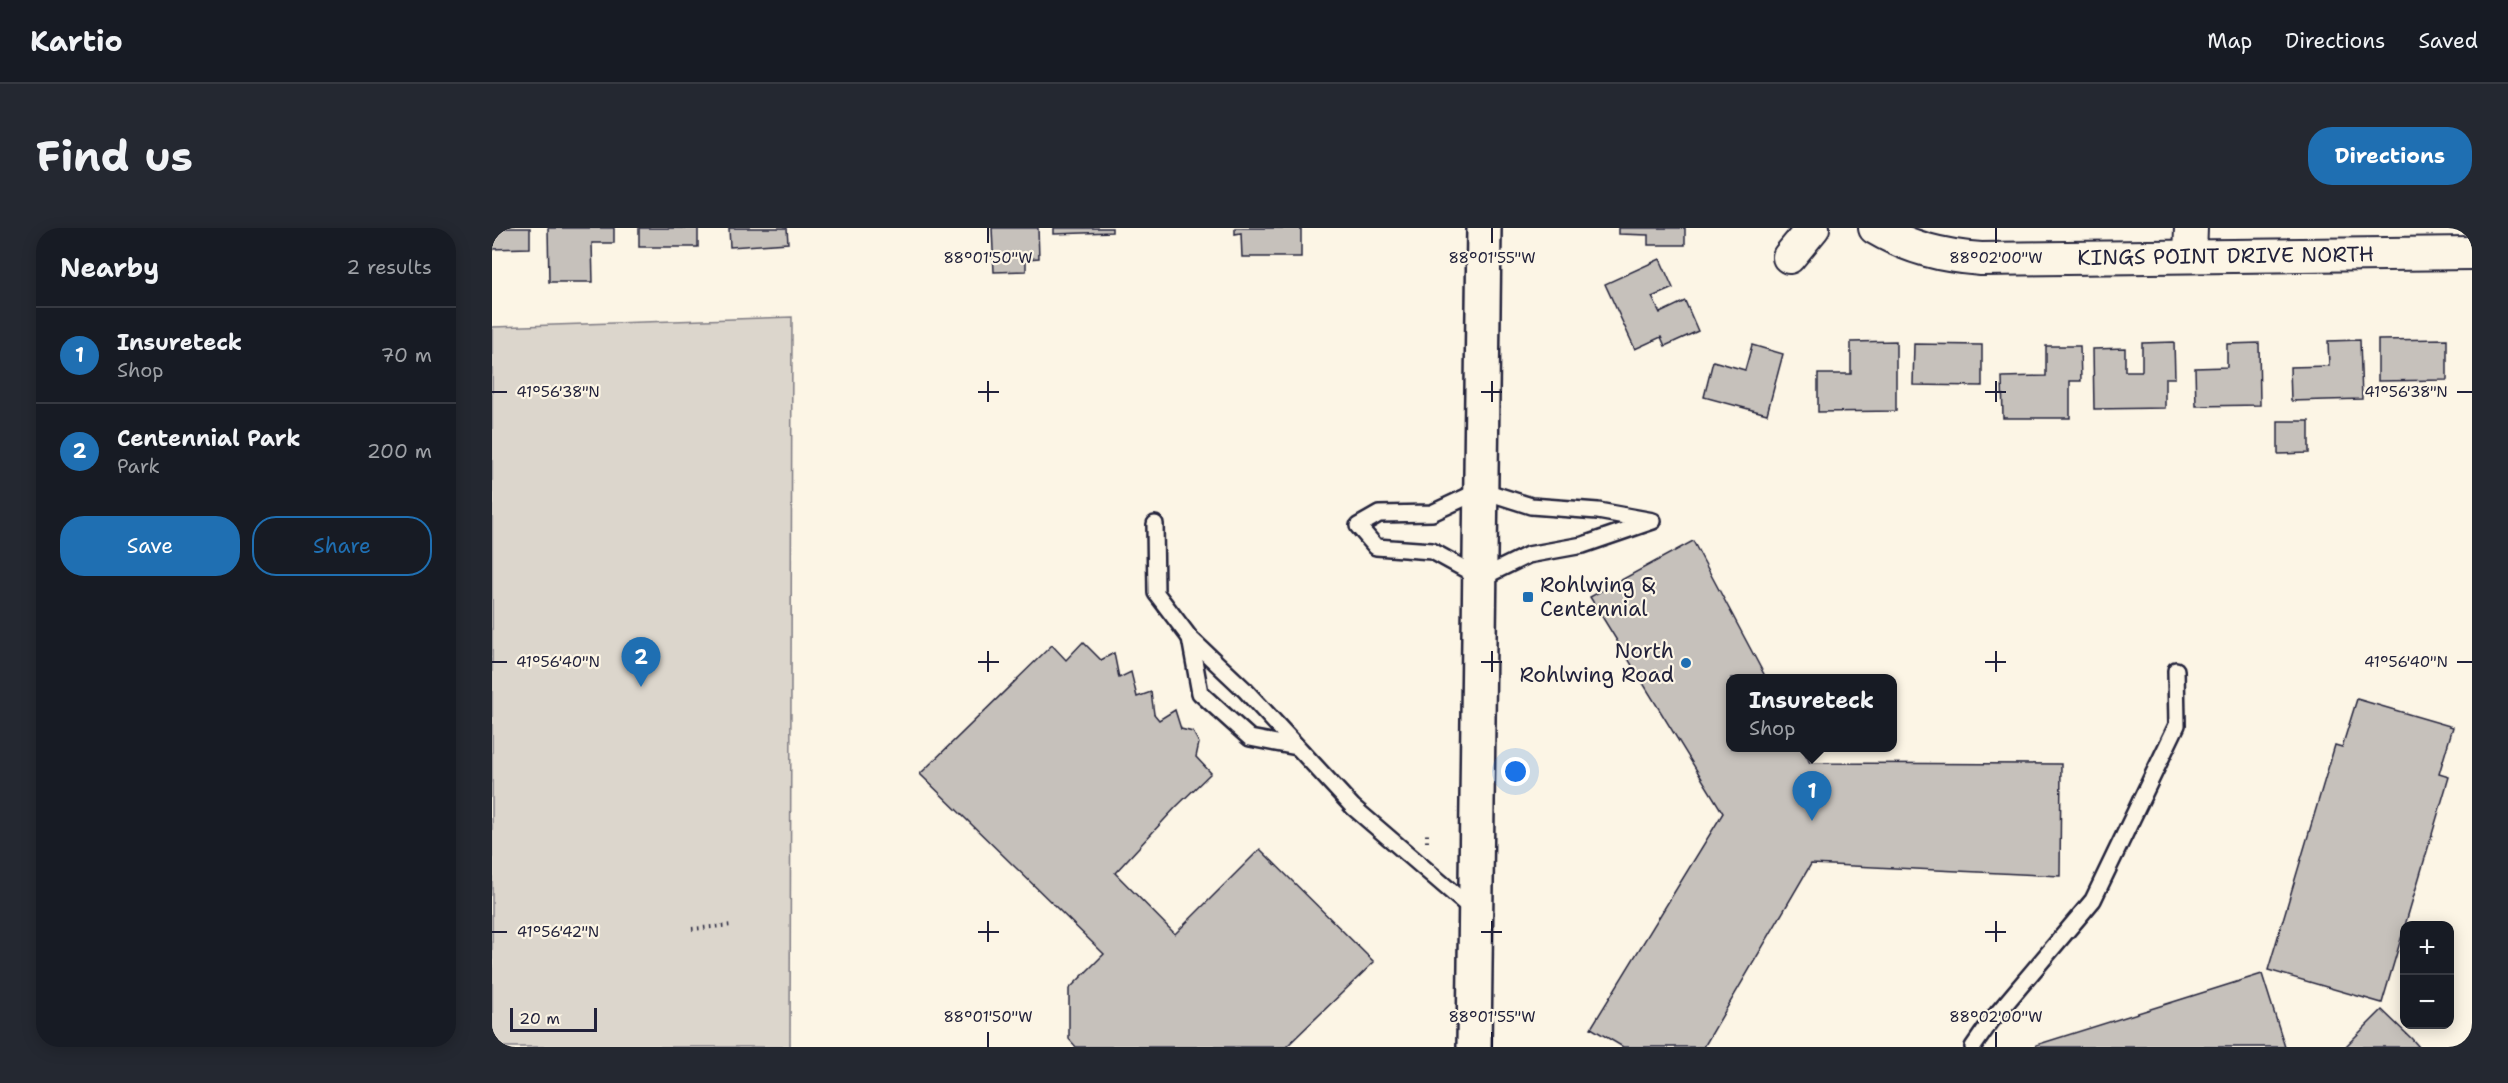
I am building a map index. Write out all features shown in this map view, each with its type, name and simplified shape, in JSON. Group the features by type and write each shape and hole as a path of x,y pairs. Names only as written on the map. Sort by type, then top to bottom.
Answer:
{"main road":[{"path":"1474,1047 1484,228"}],"street":[{"path":"1789,257 1813,228"},
{"name":"KINGS POINT DRIVE NORTH","path":"1875,228 1922,251 1951,257 1981,259 2190,242 2472,253"}],"lane":[{"path":"1481,490 1531,506 1598,511 1653,521 1583,545 1528,555 1481,578 1432,551 1376,547 1358,526 1379,514 1432,513 1481,490"},
{"path":"1155,524 1156,592 1190,638 1245,690 1353,807 1475,912"},
{"path":"1190,638 1200,693 1250,738 1297,747"},
{"path":"1973,1047 1991,1022 2093,900 2177,725 2176,670"}],"path":[{"path":"692,929 732,925"}],"shaded area":[{"path":"792,317 790,1047 492,1047 492,327"}],"building":[{"path":"492,228 530,228 530,248 492,249"},
{"path":"548,228 614,228 614,243 592,243 593,282 549,282"},
{"path":"639,228 698,228 698,247 639,247"},
{"path":"729,228 787,228 788,243 730,247"},
{"path":"992,228 1038,228 1039,258 1026,259 1026,271 994,272"},
{"path":"1054,228 1112,228 1112,232 1054,234"},
{"path":"1235,228 1301,228 1301,257 1242,257 1241,233 1235,234"},
{"path":"1619,228 1685,228 1685,245 1648,245 1648,235 1619,234"},
{"path":"1660,259 1673,288 1652,297 1660,313 1685,301 1698,331 1665,346 1661,337 1635,349 1605,284"},
{"path":"2447,339 2447,380 2378,381 2378,340"},
{"path":"2360,340 2362,399 2291,401 2290,367 2329,366 2328,341"},
{"path":"1896,341 1896,411 1818,412 1818,374 1851,374 1851,342"},
{"path":"2174,342 2175,378 2165,378 2165,408 2094,409 2093,349 2125,348 2125,371 2142,371 2142,343"},
{"path":"2259,343 2260,405 2196,406 2195,368 2227,367 2227,344"},
{"path":"1914,344 1982,345 1982,386 1913,385"},
{"path":"1752,345 1783,354 1767,414 1704,397 1713,361 1745,370"},
{"path":"2046,346 2080,346 2081,381 2070,381 2070,418 2003,418 2002,377 2046,376"},
{"path":"2278,421 2309,421 2309,453 2278,454"},
{"path":"1693,541 1764,674 1726,674 1726,752 1804,752 1810,763 2061,764 2060,876 1811,864 1704,1047 1623,1047 1591,1028 1723,813 1590,597"},
{"path":"1083,642 1101,660 1114,653 1119,678 1131,672 1137,697 1151,692 1154,714 1159,720 1175,710 1181,729 1193,732 1199,743 1196,757 1211,773 1115,873 1175,934 1260,849 1374,962 1286,1047 1076,1047 1069,1039 1069,989 1104,954 920,774 1052,645 1066,660"},
{"path":"2357,699 2453,727 2439,774 2449,777 2406,921 2400,921 2400,942 2382,1003 2268,970 2335,745 2342,747"},
{"path":"2262,974 2285,1047 2036,1047 2036,1045"},
{"path":"2382,1010 2419,1047 2345,1047"}],"place":[{"name":"Rohlwing & Centennial","path":"1528,597"},
{"name":"North Rohlwing Road","path":"1686,663"},
{"name":"Centennial Park","path":"641,687"},
{"name":"Insureteck","path":"1812,821"}]}
